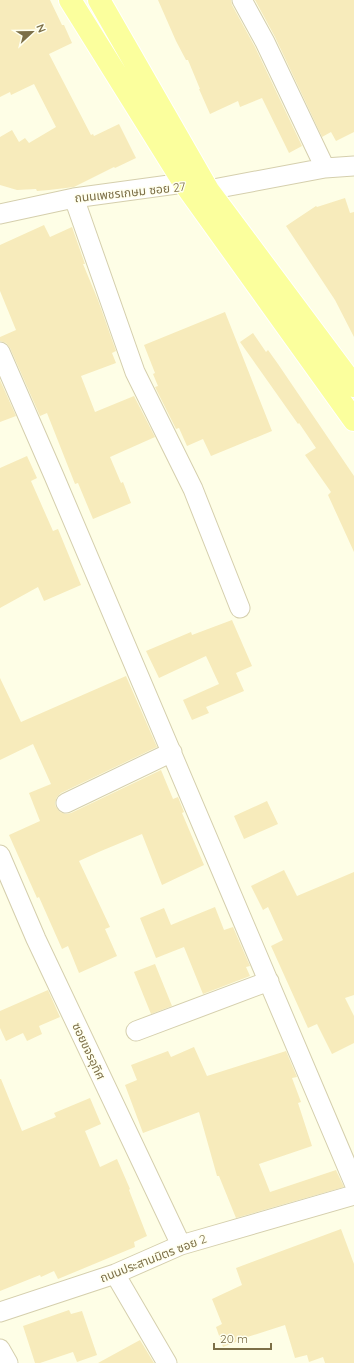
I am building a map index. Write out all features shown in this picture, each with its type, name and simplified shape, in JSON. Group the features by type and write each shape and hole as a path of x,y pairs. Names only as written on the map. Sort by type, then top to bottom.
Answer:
{"main road":[{"path":"70,0 184,183 354,420"},
{"path":"99,0 208,190 354,386"}],"street":[{"path":"242,0 265,42 325,168"},
{"name":"ถนนเพชรเกษม ซอย 27","path":"1,211 74,198 184,183 208,190 325,168 354,166"},
{"path":"74,198 135,372 193,489 240,608"},
{"path":"1,356 172,752 354,1183"},
{"path":"66,802 172,752"},
{"name":"ซอยขจรอุทิศ","path":"0,855 36,939 181,1245"},
{"path":"136,1031 269,981"},
{"name":"ถนนประสานมิตร ซอย 2","path":"0,1312 115,1274 181,1245 354,1195"},
{"path":"115,1274 168,1363"},
{"path":"0,1349 8,1363"}],"building":[{"path":"0,0 50,0 72,43 49,54 91,135 93,134 94,136 119,124 136,158 74,187 37,191 36,189 17,190 0,185 0,137 12,130 19,142 25,138 29,143 56,127 34,84 11,95 10,92 0,97"},
{"path":"158,0 231,0 232,5 255,47 302,146 289,153 262,98 240,107 238,101 210,114 188,60 186,60 176,41"},
{"path":"255,0 354,0 354,132 336,141 331,132 322,137 275,37"},
{"path":"345,198 350,213 354,212 354,337 335,300 286,226 316,206 317,207"},
{"path":"44,225 50,237 72,227 85,264 83,264 98,300 116,351 112,353 116,363 81,376 95,412 134,396 155,437 110,457 121,483 123,482 131,503 93,519 78,483 75,484 47,413 40,416 10,348 6,343 0,341 0,337 16,330 0,291 0,245"},
{"path":"225,312 272,431 211,456 203,439 187,446 179,428 176,429 155,387 158,386 153,374 155,373 144,345"},
{"path":"253,333 266,352 268,350 278,364 354,476 354,552 328,495 331,492 305,455 316,448 240,342"},
{"path":"0,380 16,416 0,422"},
{"path":"27,456 37,478 31,481 53,531 58,529 81,585 44,601 38,587 0,608 0,468"},
{"path":"232,620 252,666 236,673 244,691 206,707 209,713 192,720 183,700 219,684 206,656 159,678 146,651 191,632 192,635"},
{"path":"126,676 157,747 61,793 57,797 55,803 56,807 60,812 66,814 71,813 161,770 173,799 178,797 184,812 182,813 204,865 162,885 142,834 79,861 110,927 105,929 117,956 79,973 68,946 62,949 9,835 40,821 29,793 51,784 33,744 0,760 0,678 21,722"},
{"path":"267,801 278,824 244,839 234,816"},
{"path":"284,870 297,896 354,872 354,995 345,998 354,1016 354,1043 332,1054 317,1024 308,1028 271,946 283,940 268,907 263,910 251,886"},
{"path":"215,907 224,930 233,927 250,966 246,967 250,976 203,994 184,947 156,958 140,918 164,908 171,925"},
{"path":"155,964 172,1006 151,1014 134,972"},
{"path":"48,990 60,1017 39,1026 42,1034 27,1041 23,1033 6,1041 0,1028 0,1011"},
{"path":"194,1047 207,1076 286,1051 297,1077 292,1078 301,1102 298,1103 312,1146 259,1164 270,1192 336,1170 344,1187 236,1218 219,1176 217,1176 199,1112 143,1133 125,1085 137,1080 131,1065 168,1051 171,1057"},
{"path":"0,1079 22,1131 56,1117 54,1113 90,1098 101,1124 85,1131 100,1167 117,1159 130,1189 129,1190 147,1236 134,1242 135,1247 58,1279 54,1271 0,1291"},
{"path":"341,1229 354,1264 354,1363 325,1363 323,1357 309,1362 307,1355 295,1358 285,1325 238,1340 223,1347 216,1327 222,1324 212,1299 242,1285 236,1268"},
{"path":"69,1310 71,1314 82,1311 97,1355 77,1362 73,1352 40,1363 35,1363 23,1326"},
{"path":"140,1340 154,1363 98,1363"}]}
